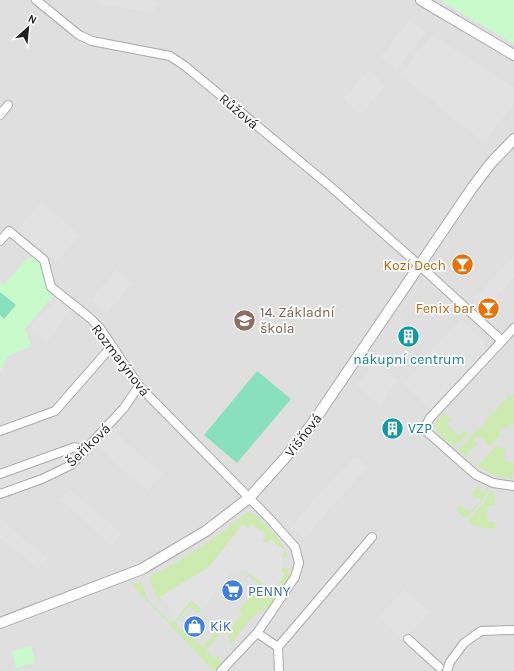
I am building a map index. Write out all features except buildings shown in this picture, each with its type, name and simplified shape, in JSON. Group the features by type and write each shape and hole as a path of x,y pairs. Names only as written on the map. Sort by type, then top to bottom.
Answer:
{"street":[{"name":"Růžová","path":"36,0 79,35 92,41 170,56 186,66 331,187 502,341"},
{"path":"422,0 514,55"},
{"path":"0,115 8,105"},
{"name":"Višňová","path":"0,623 142,569 206,531 249,498 285,458 312,424 472,188 491,163 514,139"},
{"name":"Rozmarýnová","path":"0,241 9,231 44,260 51,287 90,318 100,328 111,347 139,386 295,547 298,562 295,577 257,633 221,671"},
{"path":"514,328 430,418 425,427 426,431 476,475 493,483 514,486"},
{"path":"0,431 55,411 111,347"},
{"name":"Šeříková","path":"0,494 42,479 71,465 124,408 139,386"},
{"path":"0,474 75,447 84,452"},
{"path":"278,671 278,647 372,537"},
{"path":"447,671 450,662 464,643 481,631 514,630"},
{"path":"257,633 278,647"},
{"path":"408,639 438,669 450,662"}],"shaded area":[{"path":"0,0 440,0 514,44 514,671 0,671"},
{"path":"95,0 153,0 158,4 152,12 100,5"},
{"path":"410,19 426,32 397,70 380,57"},
{"path":"432,35 514,87 514,103 484,143 400,75"},
{"path":"368,70 386,85 361,114 343,99"},
{"path":"41,202 80,235 58,262 18,230"},
{"path":"514,255 514,278 485,308 474,298"},
{"path":"116,269 132,283 107,313 91,300"},
{"path":"58,296 73,308 46,342 30,328"},
{"path":"461,319 485,341 483,343 488,348 431,410 402,384"},
{"path":"376,362 398,381 386,391 389,395 380,406 356,384"},
{"path":"113,430 163,474 148,491 97,447"},
{"path":"64,448 70,463 0,490 0,471"},
{"path":"355,456 368,468 303,539 290,527"},
{"path":"69,489 122,534 112,545 60,500"},
{"path":"0,519 48,558 38,569 0,538"},
{"path":"243,524 248,528 252,524 266,535 262,541 267,544 271,539 285,551 281,556 284,564 280,570 285,573 274,592 245,570 244,571 241,569 238,573 234,570 202,609 191,600 174,622 169,616 174,611 159,597 209,567"},
{"path":"404,589 430,612 402,640 378,617"}],"green space":[{"path":"440,0 514,0 514,44"},
{"path":"35,256 43,267 53,296 25,329 32,346 8,356 0,371 0,282 4,285 25,260"},
{"path":"0,292 16,305 4,319 0,315"},
{"path":"257,371 291,399 237,463 204,435"},
{"path":"514,394 514,424 506,429 503,427 499,432 501,435 490,447 484,439 476,437 474,441 477,444 466,456 459,451 479,427 482,429 486,424 484,422 494,411 495,412 498,409 497,408 508,396 510,398"},
{"path":"444,413 452,419 447,424 459,436 464,430 468,433 455,446 444,439 435,427 437,421"},
{"path":"497,445 502,449 502,447 506,448 504,460 514,463 513,479 495,476 478,467 478,465"},
{"path":"480,485 479,490 484,493 486,488 488,490 480,504 465,519 456,510 461,505 470,512 481,500 471,494"},
{"path":"491,490 494,492 495,505 487,506 488,522 495,522 495,530 476,526 469,522"},
{"path":"246,513 252,513 257,516 271,530 284,547 288,558 281,556 285,551 262,540 253,524 248,529 243,524 209,567 160,597 164,601 162,602 156,597 149,577 199,548"},
{"path":"282,568 289,568 288,574 291,573 286,584 268,608 262,610 252,618 230,645 230,632 234,624 243,613 239,610 260,585 244,571 245,570 264,585"},
{"path":"141,582 149,601 172,624 191,600 202,609 198,613 189,606 175,624 203,647 217,630 221,632 206,651 215,659 219,654 221,664 214,671 132,585"},
{"path":"31,646 35,663 16,668 12,651"}],"place":[{"name":"Kozí Dech","path":"462,265"},
{"name":"Fenix bar","path":"489,308"},
{"name":"14. Základní škola","path":"245,320"},
{"name":"nákupní centrum","path":"409,337"},
{"name":"VZP","path":"392,428"},
{"name":"PENNY","path":"233,591"},
{"name":"KiK","path":"195,626"}]}
